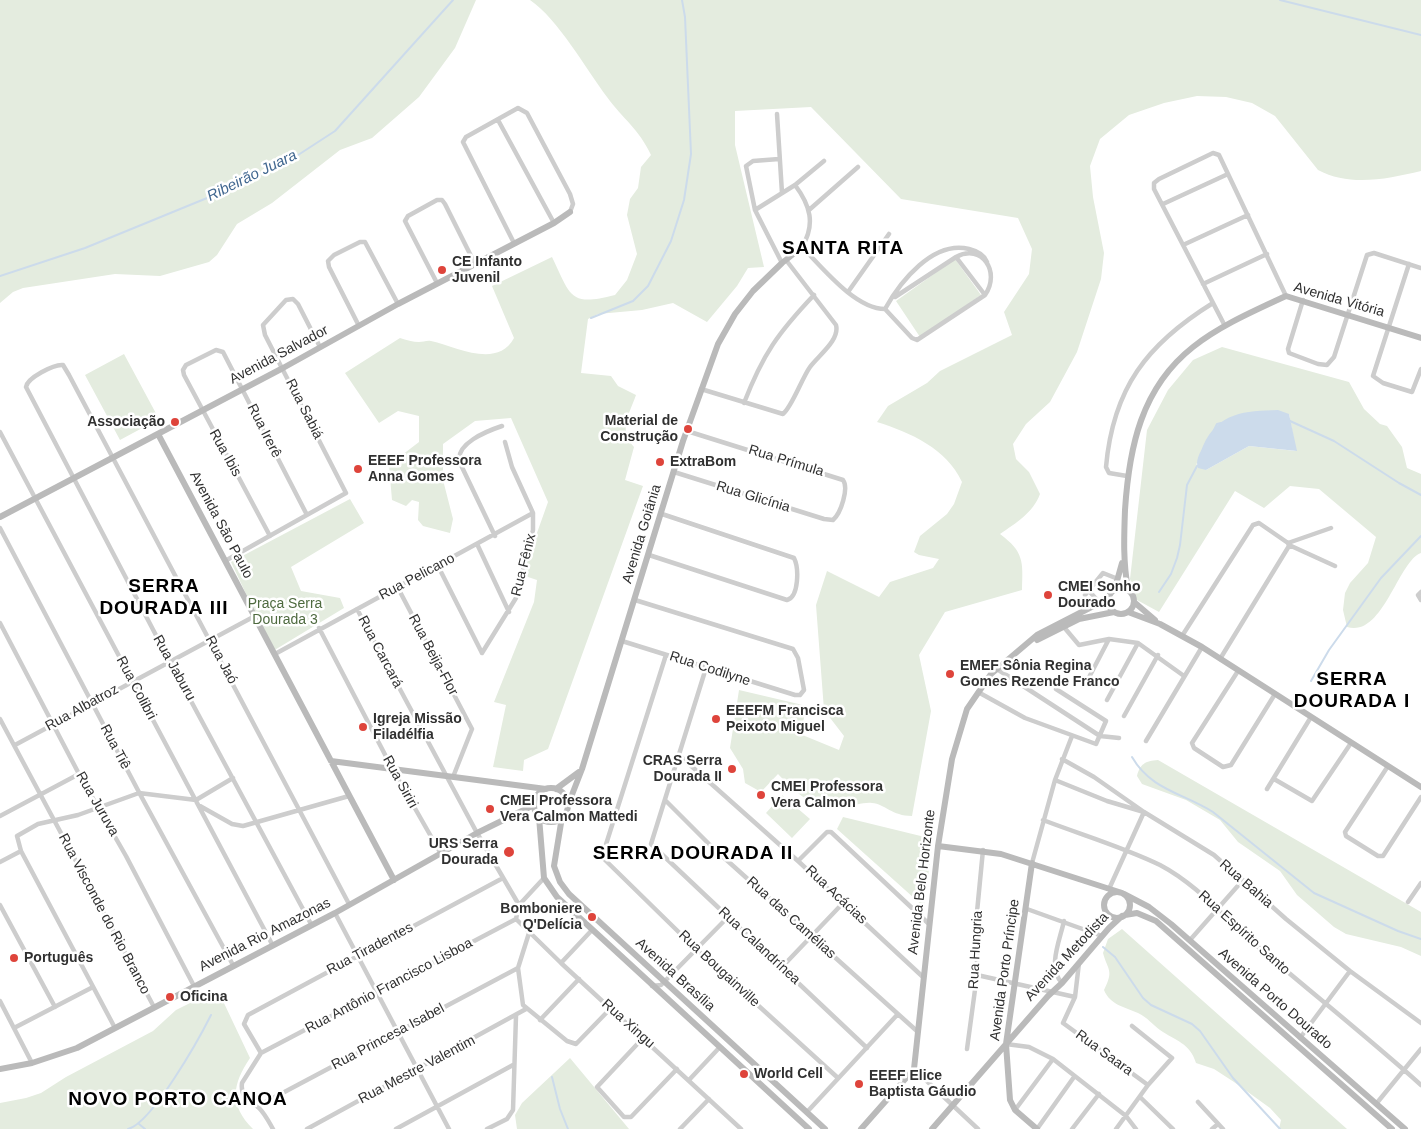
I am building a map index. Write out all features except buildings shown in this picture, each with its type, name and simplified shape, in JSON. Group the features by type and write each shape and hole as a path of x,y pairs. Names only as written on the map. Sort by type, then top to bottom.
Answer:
{"street":[{"path":"514,243 464,145 464,140 518,108 528,112 570,194 573,204 570,212"},
{"path":"777,114 782,193"},
{"path":"498,120 554,223"},
{"path":"1225,326 1153,185 1160,179 1214,154 1219,155 1286,296"},
{"path":"701,389 783,414 807,371 832,341 838,330 814,295 784,261 755,210 746,166 753,161 779,159"},
{"path":"755,210 795,185 824,161"},
{"path":"810,210 858,167"},
{"path":"1163,204 1228,174"},
{"path":"795,185 810,210 810,229 802,247 848,292 872,308 885,309 909,336 917,340 985,295 992,284 992,275 988,263 983,254 972,249 962,247 945,249 926,261 914,272 890,300 885,309"},
{"path":"437,284 405,222 406,218 436,200 442,200 445,204 475,264"},
{"name":"Avenida Salvador","path":"0,517 242,390 398,304 554,223 570,212"},
{"path":"1182,245 1248,215"},
{"path":"848,292 889,234"},
{"path":"360,326 329,267 328,261 334,255 360,242 366,243 398,304"},
{"name":"Avenida Goiânia","path":"568,805 582,770 687,431 718,344 735,314 753,291 784,261 802,247"},
{"path":"890,300 962,253 974,254 988,263"},
{"path":"1303,300 1288,349 1290,355 1327,365 1332,361 1367,255 1374,253 1421,268"},
{"path":"1204,284 1267,254"},
{"path":"956,257 985,295"},
{"path":"1409,264 1373,376 1376,380 1409,391 1415,389 1421,370"},
{"path":"744,403 759,364 772,343 814,295"},
{"name":"Avenida Vitória","path":"1115,588 1123,560 1127,476 1135,433 1163,378 1192,348 1225,326 1286,296 1421,338"},
{"name":"Rua Sabiá","path":"307,515 344,495 346,490 263,329 263,323 286,300 293,299 298,304 320,347"},
{"path":"1127,476 1109,473 1106,467 1113,427 1132,378 1158,343 1181,324 1213,304"},
{"name":"Rua Irerê","path":"183,370 186,365 219,349 226,357 307,515"},
{"name":"Rua Jaó","path":"25,385 28,380 61,365 69,375 349,904"},
{"name":"Rua Ibis","path":"183,370 202,410 270,536"},
{"name":"Rua Jaburu","path":"25,385 170,662 311,924"},
{"path":"495,536 460,463 458,455 462,449 475,439 502,426"},
{"name":"Rua Prímula","path":"687,431 843,480 846,486 838,514 833,520"},
{"name":"Rua Colibri","path":"0,432 272,944"},
{"name":"Avenida São Paulo","path":"158,434 394,880"},
{"name":"Rua Fênix","path":"438,566 482,653 516,598 534,530 533,514 512,467 505,442"},
{"name":"Rua Glicínia","path":"674,472 824,519 833,520"},
{"name":"Rua Pelicano","path":"275,654 318,628 478,546 533,514"},
{"path":"650,555 787,600 791,599 795,593 796,561 788,556 662,514"},
{"path":"226,561 307,515"},
{"path":"1182,636 1256,522 1289,545 1335,566"},
{"name":"Rua Tiê","path":"0,528 92,704 233,965"},
{"path":"1220,659 1289,545 1331,528"},
{"path":"478,546 509,612"},
{"name":"Avenida Vitória","path":"1123,560 1128,589"},
{"path":"1100,602 1087,593 1104,573 1118,579"},
{"name":"Rua Beija-Flor","path":"398,588 472,729 449,776"},
{"path":"1128,612 1134,602 1133,595 1128,589 1115,588 1107,599 1108,606 1114,612 1121,614 1128,612 1160,624 1202,647 1421,787"},
{"path":"1421,592 1418,595 1421,600"},
{"name":"Avenida Belo Horizonte","path":"914,1070 938,846 956,741 967,708 997,669 1047,629 1107,599"},
{"name":"Rua Codilyne","path":"622,641 799,696 804,687 796,653 791,648 635,600"},
{"path":"1134,602 1160,624"},
{"name":"Rua Carcará","path":"357,609 449,776 477,833 519,905"},
{"name":"Avenida Belo Horizonte","path":"1027,645 1063,626 1093,615 1114,612"},
{"name":"Rua Albatroz","path":"15,745 255,616"},
{"name":"Rua Juruva","path":"0,623 194,986"},
{"path":"1063,626 1079,645 1108,639 1138,643 1158,655 1184,676"},
{"name":"Rua Siriri","path":"318,628 392,768 442,854"},
{"path":"1085,685 1108,639"},
{"path":"1106,700 1138,643"},
{"path":"1146,741 1202,647"},
{"name":"Rua Bougainville","path":"666,655 602,857 696,948 838,1078"},
{"path":"1124,716 1158,655"},
{"path":"666,801 706,668"},
{"path":"997,669 1100,736 1120,738"},
{"path":"1238,670 1192,744 1223,767 1228,767 1275,694"},
{"path":"978,692 1025,718 1072,736 1088,739 1096,744 1106,721 1056,689"},
{"path":"1267,790 1311,717"},
{"name":"Rua Visconde do Rio Branco","path":"0,718 154,1007"},
{"path":"1032,863 1055,780 1072,736"},
{"path":"1274,779 1309,802 1312,802 1351,743"},
{"name":"Rua Acácias","path":"680,756 844,902 923,977"},
{"name":"Rua Bahia","path":"1062,759 1094,777 1144,812 1214,855 1350,971 1421,1023"},
{"path":"331,761 546,789 556,789 582,770"},
{"path":"1388,766 1345,832 1346,836 1378,856 1383,856 1421,797"},
{"path":"0,816 79,774"},
{"path":"198,803 233,778"},
{"path":"1055,780 1107,801 1144,812 1109,889"},
{"path":"516,919 519,905 544,878 539,817 530,791 524,786"},
{"path":"534,803 538,794 546,789"},
{"path":"539,817 553,822 562,817 568,805 564,795 556,789"},
{"path":"115,1028 21,851 16,837 38,824 99,808 139,792 198,803 234,825 243,826 349,796"},
{"name":"Rua Calandrínea","path":"666,801 651,844 867,1048"},
{"name":"Rua das Camélias","path":"666,801 711,846 918,1032"},
{"name":"Avenida Rio Amazonas","path":"0,1069 32,1063 67,1053 272,944 335,913 534,803"},
{"name":"Avenida Brasília","path":"562,817 554,866 560,882 568,894 826,1129"},
{"name":"Rua Espírito Santo","path":"1043,820 1126,851 1167,869 1218,908 1248,938 1421,1085"},
{"path":"798,861 827,832 834,834 930,924"},
{"name":"Avenida Porto Dourado","path":"938,846 983,850 1032,863 1122,893 1148,907 1190,940 1405,1129"},
{"name":"Rua Hungria","path":"966,1049 977,975 977,912 983,850"},
{"path":"0,862 21,851"},
{"name":"Avenida Porto Príncipe","path":"1015,1110 1010,1100 1006,1044 1027,909 1032,863"},
{"name":"Rua Tiradentes","path":"261,1053 245,1025 244,1019 251,1012 503,878"},
{"name":"Avenida Brasília","path":"544,878 557,896 592,930 809,1129"},
{"path":"1190,940 1243,880"},
{"path":"1408,902 1421,883"},
{"path":"1122,893 1130,903 1129,909 1123,916 1115,918 1109,915 1104,907 1108,895 1122,893"},
{"path":"782,967 844,902"},
{"path":"0,904 55,1007"},
{"path":"1027,909 1102,936"},
{"path":"335,913 449,1129"},
{"name":"Avenida Porto Dourado","path":"1123,916 1137,913 1156,921 1392,1129"},
{"name":"Avenida Metodista","path":"932,1129 1102,936 1123,916"},
{"path":"652,986 664,982 728,917"},
{"name":"Rua Xingu","path":"516,919 741,1129"},
{"name":"Rua Antônio Francisco Lisboa","path":"261,1053 377,994 516,919"},
{"path":"1062,983 1056,977 1054,968 1064,922"},
{"path":"561,963 592,930"},
{"path":"529,932 518,968 520,994 526,1009 567,1041 576,1044 583,1040 611,1008"},
{"name":"Rua Saara","path":"1079,962 1075,997 1063,1023 1148,1085"},
{"name":"Rua Princesa Isabel","path":"258,1106 518,968"},
{"path":"1300,1038 1350,971"},
{"path":"977,975 1075,997"},
{"path":"540,1020 579,979"},
{"path":"14,1028 93,987"},
{"path":"0,1001 32,1063"},
{"name":"Rua Mestre Valentim","path":"307,1129 526,1009"},
{"path":"808,1112 897,1015"},
{"path":"487,1129 507,1119 513,1106 516,1016"},
{"path":"693,1023 701,1019 708,1022"},
{"path":"1116,1129 1148,1085 1172,1058 1132,1026"},
{"path":"643,1038 598,1085 597,1090 624,1116 631,1117 677,1069"},
{"path":"1006,1044 1029,1048 1053,1059 1126,1116 1136,1129"},
{"path":"689,1080 719,1048"},
{"path":"1376,1104 1421,1048"},
{"path":"261,1053 241,1086 248,1101 258,1106 273,1129"},
{"path":"1053,1059 1015,1110 1037,1129 1074,1077"},
{"path":"396,1129 513,1065"},
{"path":"861,1129 914,1070 978,1129"},
{"path":"750,1075 760,1079 767,1075"},
{"path":"762,1086 767,1082 776,1084"},
{"path":"1072,1129 1098,1094"},
{"path":"1140,1097 1174,1129"},
{"path":"680,1129 709,1099"},
{"path":"1198,1102 1223,1129"},
{"path":"1212,1129 1218,1124"}],"green space":[{"path":"0,0 476,0 455,48 419,97 372,138 340,150 272,203 237,224 217,255 209,262 160,276 115,274 23,288 13,292 0,303"},
{"path":"530,0 1421,0 1421,171 1369,180 1356,180 1330,175 1318,170 1275,116 1252,103 1226,97 1197,96 1164,103 1129,115 1100,139 1090,166 1093,197 1104,253 1101,279 1077,352 1050,402 1026,424 1013,444 1016,459 1029,472 1040,494 1033,507 1018,522 1000,534 1018,552 1022,564 1022,590 945,612 919,655 931,711 912,816 899,814 881,805 872,803 834,808 816,804 800,795 778,774 761,792 745,783 743,769 730,748 739,690 807,706 800,734 839,750 844,736 824,710 816,605 827,571 879,597 890,582 933,568 939,559 919,555 914,552 920,536 947,514 954,504 962,482 947,460 926,443 902,431 877,422 888,406 927,383 940,371 1012,335 1004,312 1029,274 1032,249 1018,218 901,199 811,107 735,111 735,145 764,267 748,268 737,286 707,322 673,303 642,310 598,314 588,319 581,373 611,376 618,386 636,395 626,422 627,435 634,447 625,480 643,486 548,749 524,760 523,771 493,767 506,705 494,702 534,602 537,580 522,575 548,502 511,418 475,421 443,444 443,480 453,519 450,533 423,526 418,520 419,502 412,500 406,506 392,500 389,465 419,442 419,416 398,411 379,423 345,373 400,338 417,342 431,341 464,351 487,354 498,352 507,347 514,338 492,286 552,257 568,289 580,299 588,300 615,295 627,280 637,254 627,215 630,199 638,188 641,167 651,155 636,131 613,105 551,19"},
{"path":"955,259 981,295 920,337 896,301"},
{"path":"1222,347 1349,382 1364,409 1380,424 1387,426 1402,447 1407,468 1421,474 1421,553 1405,569 1380,611 1371,621 1360,627 1347,627 1343,610 1345,593 1350,583 1368,563 1376,537 1319,489 1290,486 1264,508 1235,491 1159,612 1137,600 1130,579 1147,430 1168,390 1193,360","holes":["1289,414 1296,451 1249,446 1206,470 1196,464"]},
{"path":"124,354 159,419 120,440 85,375"},
{"name":"Praça Serra Dourada 3","path":"350,499 364,523 291,567 301,591 340,598 344,608 273,651 231,562"},
{"path":"1158,760 1421,912 1421,956 1401,947 1346,934 1334,927 1297,895 1280,871 1238,842 1220,820 1186,800 1142,784 1137,776 1142,766 1146,762"},
{"path":"782,795 810,819 792,838 766,813"},
{"path":"843,817 933,839 924,907 837,829"},
{"path":"1122,929 1347,1129 1279,1129 1281,1120 1270,1108 1214,1069 1196,1063 1190,1051 1182,1043 1160,1030 1138,1013 1118,1005 1110,999 1104,990 1109,974 1103,953 1108,939"},
{"path":"198,999 209,1002 223,1001 250,1058 240,1077 236,1095 240,1112 253,1129 0,1129 0,1103 41,1093 66,1077 153,1031 176,1010"},
{"path":"570,1058 629,1129 517,1129 515,1115 522,1103"}],"water":[{"path":"1278,410 1289,414 1297,451 1249,446 1206,470 1198,468 1198,457 1209,435 1216,426 1225,420 1244,413"}],"waterway":[{"name":"Ribeirão Juara","path":"0,276 85,248 229,189 295,157 335,131 453,0"},
{"path":"591,318 633,301 648,286 671,241 684,200 691,154 685,17 682,0"},
{"name":"Ribeirão Juara","path":"1280,0 1421,35"},
{"path":"1290,421 1334,441 1421,495"},
{"path":"1214,430 1217,424 1221,423"},
{"path":"1159,592 1171,574 1177,558 1187,485 1197,466"},
{"path":"1311,681 1329,650 1381,578 1421,536"},
{"path":"1132,757 1148,777 1168,790 1213,812 1314,893 1398,931 1421,939"},
{"path":"1103,947 1115,957 1143,998 1151,1005 1192,1024 1200,1031 1233,1078 1280,1129"},
{"path":"128,1129 138,1123 162,1097 186,1060 211,1015"},
{"path":"552,1077 560,1109 568,1129"},
{"path":"139,1124 145,1129"}],"place":[{"name":"CE Infanto Juvenil","path":"442,270"},
{"name":"Associação","path":"175,422"},
{"name":"Material de Construção","path":"688,429"},
{"name":"ExtraBom","path":"660,462"},
{"name":"EEEF Professora Anna Gomes","path":"358,469"},
{"name":"CMEI Sonho Dourado","path":"1048,595"},
{"name":"EMEF Sônia Regina Gomes Rezende Franco","path":"950,674"},
{"name":"EEEFM Francisca Peixoto Miguel","path":"716,719"},
{"name":"Igreja Missão Filadélfia","path":"363,727"},
{"name":"CRAS Serra Dourada II","path":"732,769"},
{"name":"CMEI Professora Vera Calmon","path":"761,795"},
{"name":"CMEI Professora Vera Calmon Mattedi","path":"490,809"},
{"name":"URS Serra Dourada","path":"509,852"},
{"name":"Bomboniere Q'Delícia","path":"592,917"},
{"name":"Português","path":"14,958"},
{"name":"Oficina","path":"170,997"},
{"name":"World Cell","path":"744,1074"},
{"name":"EEEF Elice Baptista Gáudio","path":"859,1084"}],"district":[{"name":"SANTA RITA","path":"843,249"},
{"name":"SERRA DOURADA III","path":"164,598"},
{"name":"SERRA DOURADA I","path":"1352,691"},
{"name":"SERRA DOURADA II","path":"693,854"},
{"name":"NOVO PORTO CANOA","path":"178,1100"}]}
